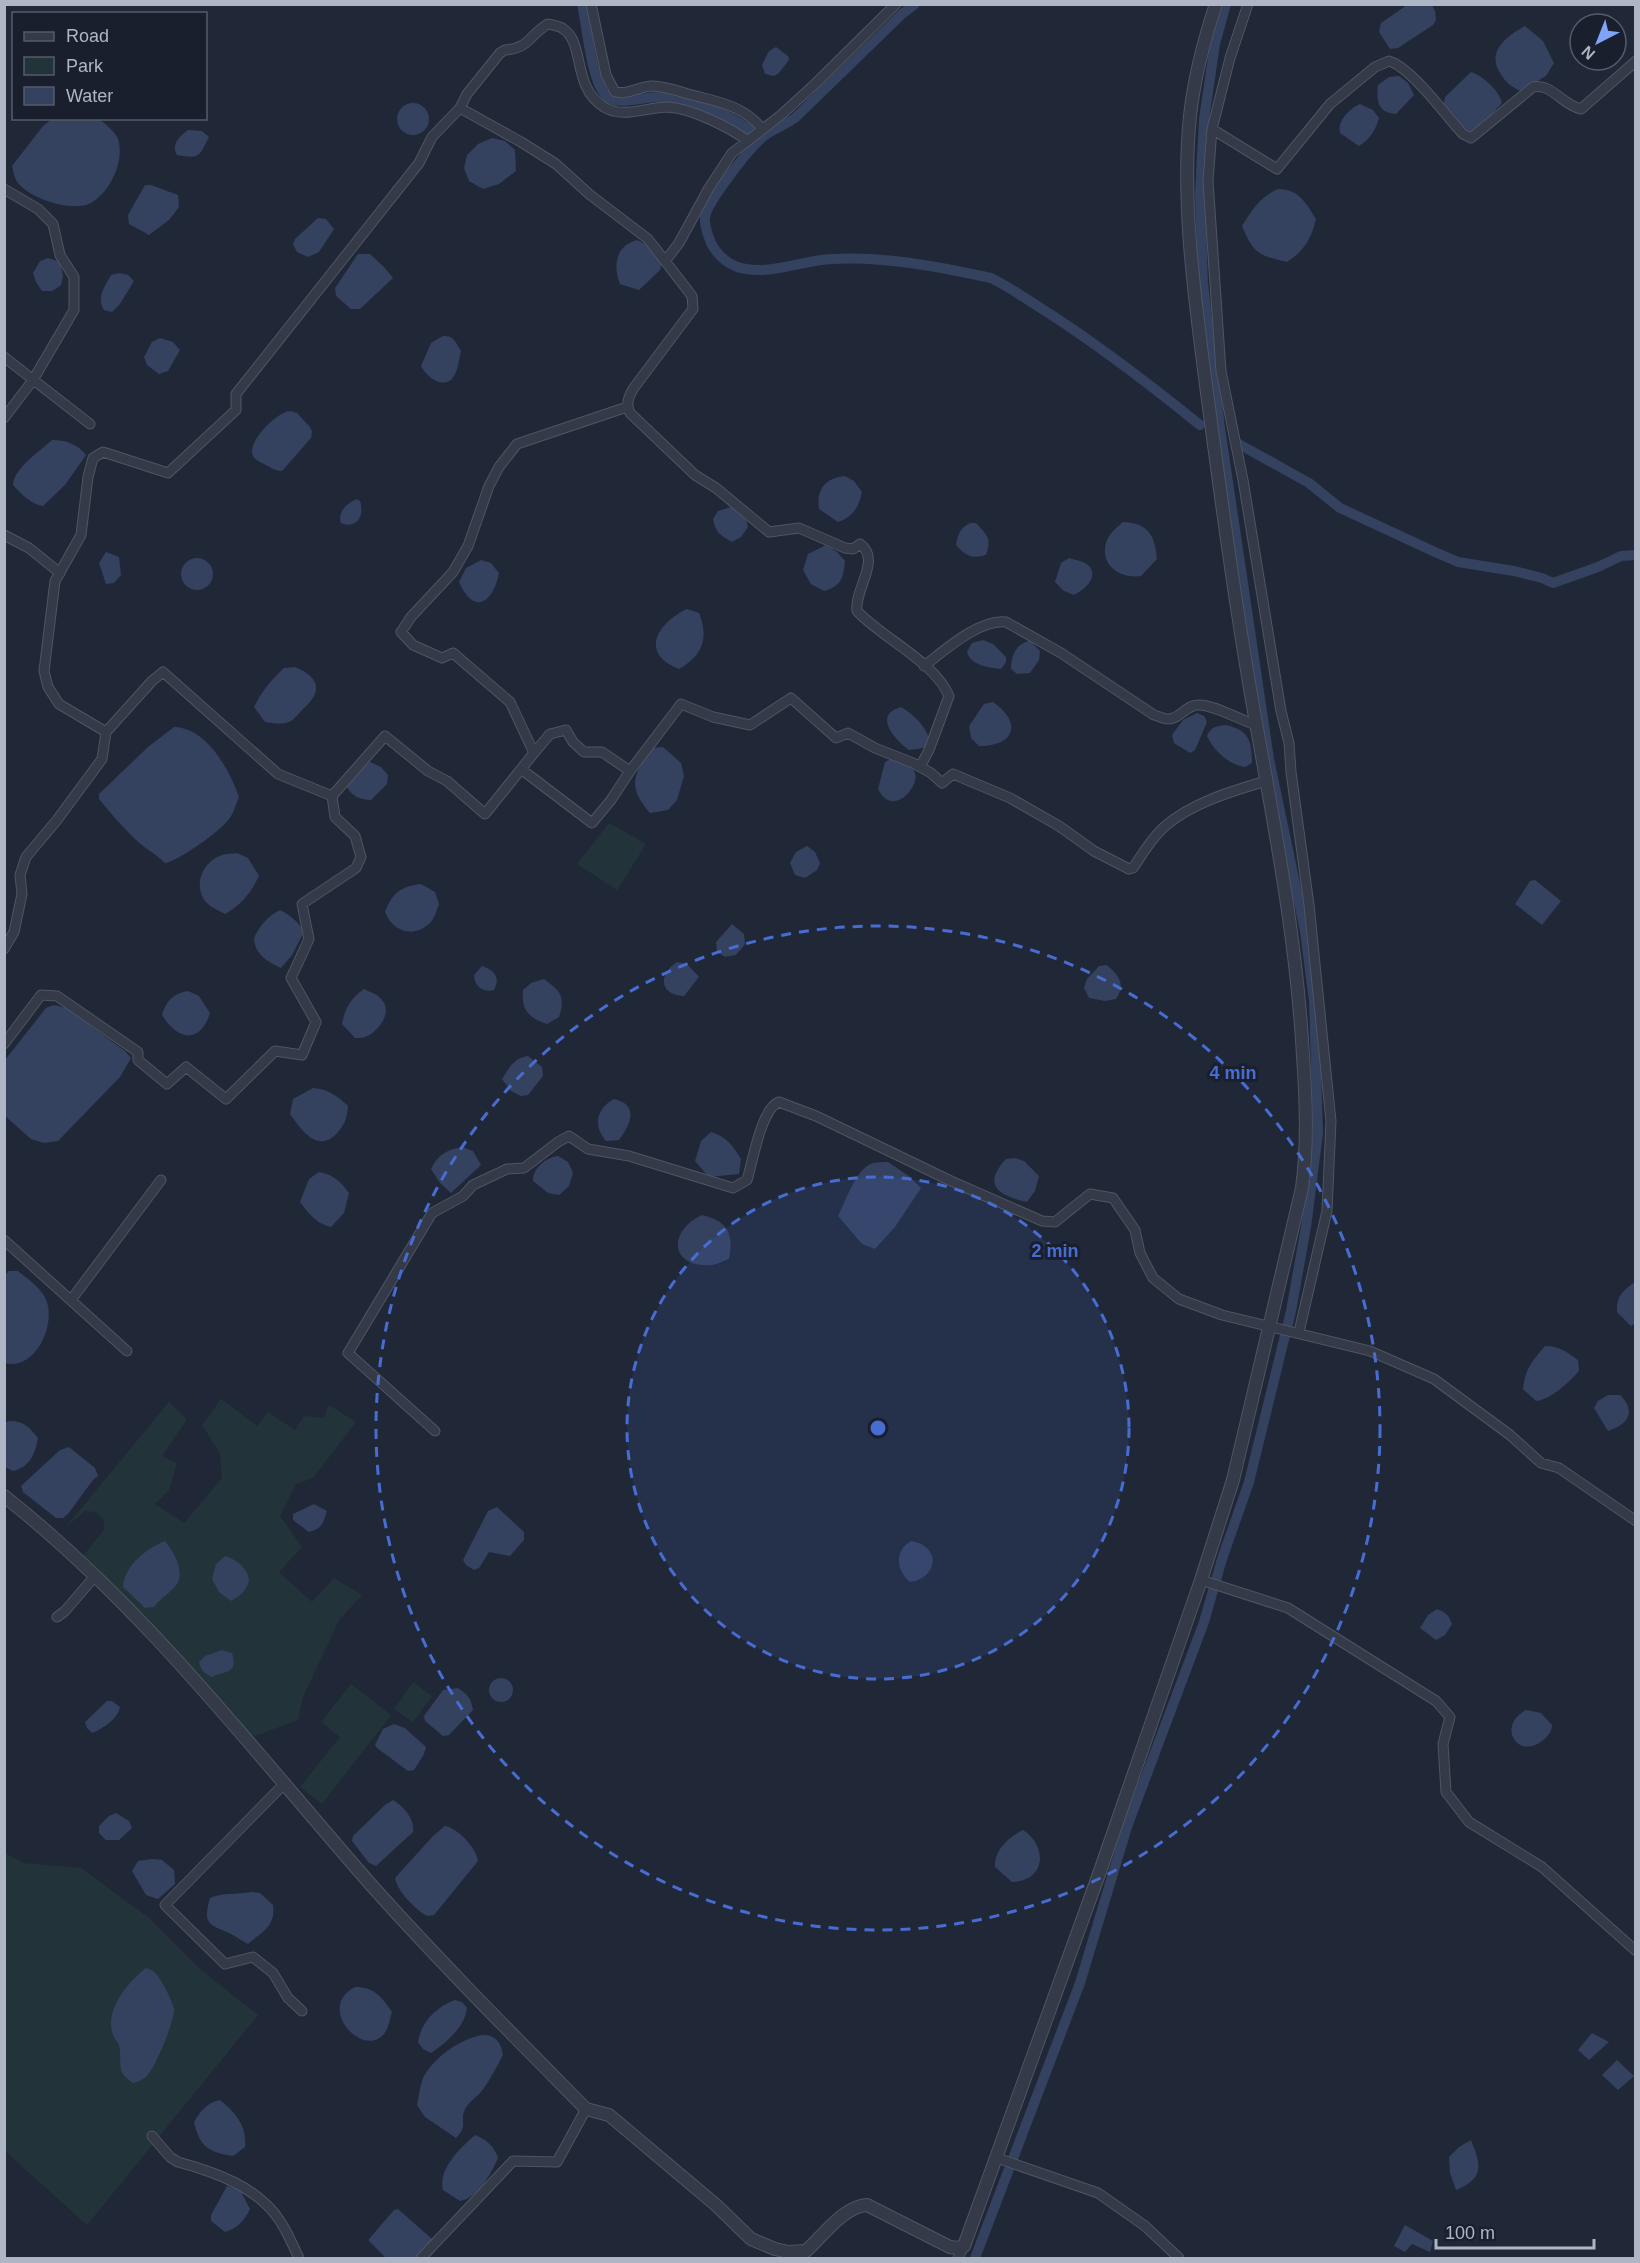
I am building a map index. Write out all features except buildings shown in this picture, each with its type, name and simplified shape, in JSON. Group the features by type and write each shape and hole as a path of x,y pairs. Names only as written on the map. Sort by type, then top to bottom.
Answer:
{"street":[{"path":"591,4 606,75 615,92 658,87 719,101 741,111 762,129"},
{"path":"666,260 679,243 722,166 732,153 781,115 896,4"},
{"path":"961,2255 1201,1580 1233,1480 1302,1188 1306,1159 1307,1123 1302,1029 1295,955 1224,520 1199,330 1190,231 1188,171 1190,114 1216,4"},
{"path":"1248,4 1230,58 1212,129 1208,181 1221,371 1243,480 1281,711 1289,742 1320,996 1331,1121 1326,1211 1299,1332"},
{"path":"106,732 59,704 48,687 44,671 55,581 81,535 88,477 93,459 103,452 168,473 236,410 236,394 419,163 432,137 460,108 467,94 500,54 505,50 521,47 548,24 562,28 571,38 586,90 591,98 605,108 623,112 676,108 722,125 748,141"},
{"path":"1212,129 1277,169 1330,104 1376,67 1389,61 1400,67 1416,82 1463,134 1471,138 1533,87 1547,87 1570,107 1581,110 1635,61"},
{"path":"460,108 556,164 589,194 648,238 692,297 693,309 633,389 628,398 627,407 649,433 695,475 716,488 769,532 798,528 845,548 853,549 860,544 867,551 870,562 858,596 857,611 924,666 946,689 949,696 929,750 920,767"},
{"path":"4,189 38,209 53,224 60,255 74,277 74,310 33,380 4,418"},
{"path":"4,357 90,424"},
{"path":"534,753 510,702 500,692 476,675 453,653 442,658 413,645 401,632 411,617 453,572 468,546 489,486 499,467 517,444 627,407"},
{"path":"4,535 28,548 60,573"},
{"path":"924,666 986,624 996,621 1006,622 1061,653 1154,715 1169,719 1179,715 1189,706 1211,706 1256,725"},
{"path":"4,949 14,932 22,894 21,875 26,857 57,820 102,759 106,732 163,672 278,774 332,796"},
{"path":"521,769 592,824 681,704 713,717 750,725 791,698 836,738 848,733 875,748 902,757 942,783 953,774 1010,798 1045,817 1094,851 1129,869 1133,868 1149,843 1173,821 1227,793 1266,781"},
{"path":"4,1044 41,994 57,996 138,1052 138,1060 167,1084 186,1067 226,1099 275,1051 302,1055 316,1022 291,978 309,939 302,904 356,868 361,856 355,836 335,817 332,796 385,736 428,771 447,781 485,814 550,734 566,730 573,742 584,752 602,752 630,771"},
{"path":"435,1431 348,1353 432,1213 463,1196 473,1185 507,1169 524,1168 569,1136 588,1149 629,1156 734,1188 747,1180 770,1108 779,1102 816,1116 951,1181 1042,1221 1055,1222 1090,1194 1113,1198 1135,1230 1140,1253 1153,1278 1179,1299 1268,1327 1299,1332 1370,1351 1434,1379 1510,1435 1541,1463 1559,1468 1635,1521"},
{"path":"70,1300 161,1180"},
{"path":"4,1240 127,1351"},
{"path":"4,1496 95,1576 227,1715 373,1886 460,1982 586,2109 609,2115 716,2205 752,2239 774,2249 788,2252 806,2251 849,2210 858,2205 867,2205 950,2247 958,2248 961,2255"},
{"path":"57,1617 95,1576"},
{"path":"1201,1580 1288,1608 1436,1701 1450,1717 1443,1744 1446,1792 1469,1822 1542,1867 1635,1951"},
{"path":"285,1784 165,1905 225,1964 253,1957 273,1973 288,1998 302,2011"},
{"path":"421,2259 513,2161 556,2162 586,2109"},
{"path":"152,2136 170,2157 178,2162 231,2181 259,2198 279,2219 298,2258"},
{"path":"997,2158 1098,2193 1145,2226 1179,2259"}],"green space":[{"path":"609,823 646,844 617,890 577,864"},
{"path":"221,1399 257,1426 268,1412 295,1430 304,1416 324,1418 329,1405 356,1422 313,1478 296,1484 280,1516 302,1547 279,1572 312,1602 334,1578 362,1595 339,1620 303,1697 298,1720 255,1736 246,1732 82,1557 104,1530 104,1520 95,1512 85,1511 65,1528 169,1402 187,1419 162,1456 177,1463 169,1490 155,1504 184,1523 222,1478 220,1453 202,1425"},
{"path":"413,1682 432,1696 413,1722 394,1709"},
{"path":"351,1684 391,1715 322,1804 300,1787 340,1737 321,1722"},
{"path":"5,1853 23,1863 81,1868 148,1917 201,1970 258,2015 87,2225 5,2151"}],"water":[{"path":"1407,5 1432,5 1436,20 1433,25 1398,48 1390,49 1379,32 1381,23"},
{"path":"1525,26 1543,41 1554,63 1546,76 1521,91 1511,86 1503,78 1496,64 1496,57 1501,44"},
{"path":"776,47 788,56 789,60 774,76 765,74 762,65 769,51"},
{"path":"1471,72 1490,84 1498,93 1502,103 1474,133 1462,128 1443,106 1445,97"},
{"path":"1399,76 1408,83 1414,95 1396,114 1382,109 1377,96 1378,85 1389,77"},
{"path":"413,103 425,107 429,119 425,131 413,135 401,131 397,119 401,107"},
{"path":"1360,104 1373,110 1379,118 1372,134 1359,146 1340,133 1340,124 1352,109"},
{"path":"51,120 100,120 117,136 120,148 118,166 110,184 91,203 73,206 50,202 29,193 16,180 12,166 43,126"},
{"path":"188,130 202,131 209,137 198,155 190,157 177,155 175,144"},
{"path":"492,138 505,141 515,150 516,171 499,184 483,189 469,181 464,168 467,155 478,144"},
{"path":"145,185 178,195 179,207 169,220 149,235 129,224 128,215"},
{"path":"1278,189 1297,194 1316,219 1306,244 1287,262 1258,252 1242,226 1261,200"},
{"path":"318,218 326,219 334,229 319,252 308,257 297,252 293,244 295,239"},
{"path":"637,240 652,247 662,262 660,270 639,290 620,284 617,270 620,252"},
{"path":"358,254 370,254 393,278 360,309 351,309 336,296 335,288"},
{"path":"48,258 60,262 63,276 61,285 52,291 42,291 33,273 40,261"},
{"path":"120,273 128,275 134,281 120,304 112,312 104,310 101,297 104,288 111,275"},
{"path":"443,336 452,338 461,351 454,376 448,382 443,383 426,374 421,366 431,343"},
{"path":"160,338 173,342 180,350 168,371 159,374 147,365 144,357 152,342"},
{"path":"290,411 297,413 309,426 312,431 311,438 282,471 279,471 256,460 252,450 264,429 278,416"},
{"path":"52,440 71,443 86,455 65,485 43,506 30,501 13,485 22,466"},
{"path":"845,476 854,481 862,492 854,511 838,522 819,509 818,502 823,486 827,482"},
{"path":"357,499 361,506 358,520 347,525 341,523 340,515 344,508"},
{"path":"731,507 745,515 748,527 741,537 732,542 719,533 713,519 718,511"},
{"path":"1123,522 1144,528 1149,532 1154,543 1157,559 1141,576 1118,572 1112,568 1105,556 1108,537"},
{"path":"970,523 976,523 987,537 989,545 986,555 969,556 956,545 960,532"},
{"path":"826,545 845,561 838,584 824,591 811,584 803,570 808,554"},
{"path":"106,552 119,557 121,575 114,583 106,584 99,563"},
{"path":"197,558 208,563 213,574 208,585 197,590 186,585 181,574 186,563"},
{"path":"1069,558 1086,564 1092,574 1090,582 1074,595 1064,591 1055,582 1061,563"},
{"path":"481,560 491,563 499,573 488,598 477,602 465,593 459,582 466,568"},
{"path":"687,609 699,613 703,638 699,652 679,669 667,663 659,655 656,647 657,639 667,622"},
{"path":"983,640 993,644 1006,657 1006,662 1001,669 981,665 969,657 967,652 972,643"},
{"path":"1030,641 1040,651 1039,660 1030,673 1017,674 1011,669 1013,655 1021,644"},
{"path":"295,667 310,675 314,680 316,691 314,697 291,721 280,724 265,722 254,707 257,701 284,668"},
{"path":"993,702 1008,717 1011,732 1001,742 979,746 971,738 969,726 984,704"},
{"path":"901,707 924,728 929,738 924,748 909,750 889,728 888,716 892,711"},
{"path":"1197,713 1204,716 1207,722 1195,750 1190,753 1174,743 1172,735 1183,720"},
{"path":"1226,725 1240,730 1248,738 1252,763 1245,767 1222,756 1207,736 1214,728"},
{"path":"174,727 197,734 206,742 223,763 239,797 231,817 225,824 189,852 165,863 125,829 99,799 99,794 148,747"},
{"path":"663,747 681,763 684,776 677,800 668,810 650,813 638,796 635,781 640,766 652,748"},
{"path":"892,758 905,763 915,773 915,779 909,792 898,801 891,801 884,797 878,789 885,762"},
{"path":"370,762 381,767 388,775 387,784 371,800 357,797 347,787 363,766"},
{"path":"807,846 815,852 820,863 817,870 805,878 795,875 790,863 796,852"},
{"path":"237,853 248,858 259,876 245,898 225,914 205,901 200,881 205,868 215,858 224,854"},
{"path":"1535,880 1561,901 1542,925 1515,904 1530,881"},
{"path":"421,884 435,892 439,904 431,922 418,930 405,931 393,924 385,912 394,895 402,889"},
{"path":"280,910 294,919 304,932 292,955 281,968 259,953 254,938 265,921"},
{"path":"732,924 744,934 745,944 736,955 725,957 717,952 716,942"},
{"path":"677,962 687,964 699,977 684,996 670,992 664,983 667,972"},
{"path":"1107,965 1120,981 1119,994 1116,999 1105,1001 1089,998 1084,988 1087,979 1099,966"},
{"path":"482,966 495,975 497,981 494,990 483,989 477,985 474,975"},
{"path":"544,979 558,991 562,999 559,1017 547,1024 531,1016 523,1003 523,990 531,983"},
{"path":"364,989 380,998 386,1008 386,1013 382,1023 374,1032 355,1038 342,1024 349,1004"},
{"path":"188,991 199,996 210,1013 200,1030 188,1035 174,1030 162,1015 171,998"},
{"path":"54,1005 66,1008 125,1051 131,1058 120,1077 58,1141 44,1143 31,1139 5,1116 5,1060 46,1008"},
{"path":"528,1056 542,1067 543,1076 528,1095 521,1096 511,1091 502,1079 515,1061"},
{"path":"313,1088 332,1094 348,1106 343,1126 327,1140 315,1140 309,1136 290,1114 293,1099"},
{"path":"614,1099 627,1106 630,1111 629,1122 619,1140 606,1141 599,1130 598,1118 603,1108"},
{"path":"711,1132 725,1139 738,1154 741,1159 739,1174 709,1177 695,1161 701,1141"},
{"path":"463,1147 473,1151 481,1165 451,1193 440,1183 431,1169 444,1153"},
{"path":"558,1156 568,1162 573,1173 569,1186 559,1195 548,1193 533,1181 535,1172 541,1164"},
{"path":"1015,1158 1024,1161 1039,1176 1035,1191 1027,1202 1002,1193 995,1183 995,1176 1006,1159"},
{"path":"888,1162 910,1177 921,1188 895,1227 875,1249 862,1244 838,1216 861,1171 873,1163"},
{"path":"319,1172 336,1179 349,1193 344,1213 331,1227 317,1221 300,1202 309,1179"},
{"path":"702,1215 718,1221 727,1230 731,1242 729,1259 713,1265 697,1264 687,1261 681,1255 678,1247 683,1230"},
{"path":"9,1271 18,1271 40,1290 46,1300 49,1316 44,1337 39,1346 24,1361 15,1364 4,1363 5,1275"},
{"path":"1635,1282 1635,1323 1631,1326 1617,1312 1617,1307 1621,1294"},
{"path":"1545,1346 1559,1348 1578,1360 1579,1371 1554,1394 1536,1401 1523,1389 1524,1382 1530,1366"},
{"path":"1608,1395 1620,1395 1629,1412 1621,1425 1608,1431 1594,1408 1598,1401"},
{"path":"9,1421 26,1425 38,1438 28,1463 13,1471 5,1467 5,1423"},
{"path":"69,1447 95,1468 98,1476 68,1514 63,1518 56,1518 23,1492 21,1486 60,1450"},
{"path":"314,1504 327,1511 321,1525 309,1532 293,1520 293,1514"},
{"path":"497,1507 524,1532 524,1540 510,1556 489,1552 479,1568 474,1570 463,1560 488,1511"},
{"path":"165,1541 179,1566 178,1582 154,1607 145,1608 123,1587 124,1579 138,1559 151,1548"},
{"path":"911,1541 928,1549 933,1562 926,1575 910,1582 902,1572 899,1561 902,1550"},
{"path":"225,1556 240,1564 249,1578 245,1590 231,1601 219,1592 212,1579 216,1564"},
{"path":"1437,1609 1450,1618 1452,1624 1445,1635 1436,1640 1420,1628 1428,1615"},
{"path":"222,1650 232,1653 232,1668 212,1677 203,1671 199,1662 205,1656"},
{"path":"501,1678 509,1682 513,1690 509,1698 501,1702 493,1698 489,1690 493,1682"},
{"path":"458,1688 468,1697 473,1710 449,1735 443,1736 425,1721 424,1716 443,1690"},
{"path":"107,1701 112,1701 120,1707 119,1711 109,1723 92,1733 85,1722"},
{"path":"1526,1710 1541,1713 1552,1725 1548,1736 1533,1746 1518,1744 1512,1732 1512,1724"},
{"path":"394,1724 405,1728 426,1747 414,1770 408,1771 375,1745 383,1729"},
{"path":"393,1800 408,1814 413,1832 376,1866 369,1863 352,1841 353,1836"},
{"path":"116,1813 129,1821 132,1828 119,1840 106,1840 99,1833 99,1826 109,1816"},
{"path":"445,1826 456,1831 466,1840 478,1861 434,1915 427,1916 408,1900 399,1889 395,1878"},
{"path":"1023,1830 1037,1845 1040,1862 1032,1876 1012,1882 995,1867 995,1861 1003,1845"},
{"path":"162,1860 174,1870 175,1884 158,1899 146,1895 132,1871 138,1861"},
{"path":"260,1893 273,1905 273,1912 267,1928 248,1944 210,1923 207,1914 210,1898"},
{"path":"146,1968 157,1974 174,2009 164,2044 154,2065 146,2077 133,2083 121,2070 119,2045 113,2034 111,2023 112,2014 120,1996"},
{"path":"355,1987 362,1987 377,1994 392,2012 386,2031 377,2039 367,2041 357,2037 342,2019 340,2007 344,1996"},
{"path":"455,2000 462,2002 467,2008 463,2022 431,2053 423,2049 418,2042 422,2028 430,2016"},
{"path":"1592,2033 1609,2042 1589,2060 1578,2050"},
{"path":"491,2036 497,2040 503,2055 484,2088 465,2109 463,2127 456,2138 425,2117 417,2105 421,2086 429,2068 442,2055 473,2037"},
{"path":"1617,2060 1634,2076 1618,2090 1602,2075"},
{"path":"220,2100 239,2120 244,2133 245,2147 233,2156 217,2153 206,2147 199,2137 194,2122 205,2108"},
{"path":"475,2135 490,2144 498,2158 488,2178 478,2190 467,2199 460,2201 443,2190 442,2182 451,2160"},
{"path":"1471,2140 1477,2157 1478,2170 1472,2181 1456,2190 1450,2173 1449,2157"},
{"path":"227,2186 240,2190 250,2209 240,2224 225,2232 211,2221 211,2215"},
{"path":"398,2209 432,2239 418,2258 386,2258 369,2241 394,2210"},
{"path":"1405,2225 1433,2241 1430,2252 1412,2244 1405,2252 1394,2246"}],"waterway":[{"path":"582,4 593,67 607,97 618,101 654,97 683,100 718,112 750,130"},
{"path":"915,4 795,118 764,136 740,162 713,199 705,217 706,230 714,248 730,264 746,269 767,270 832,259 872,259 932,266 991,278 1080,334 1200,425"},
{"path":"975,2258 1080,1983 1127,1827 1204,1622 1222,1559 1249,1482 1291,1311 1306,1227 1318,1133 1314,1001 1305,931 1269,759 1220,428 1203,283 1200,194 1204,119 1215,44 1226,4"},
{"path":"1237,443 1309,483 1340,508 1458,562 1514,571 1553,583 1621,556 1636,555"}]}
